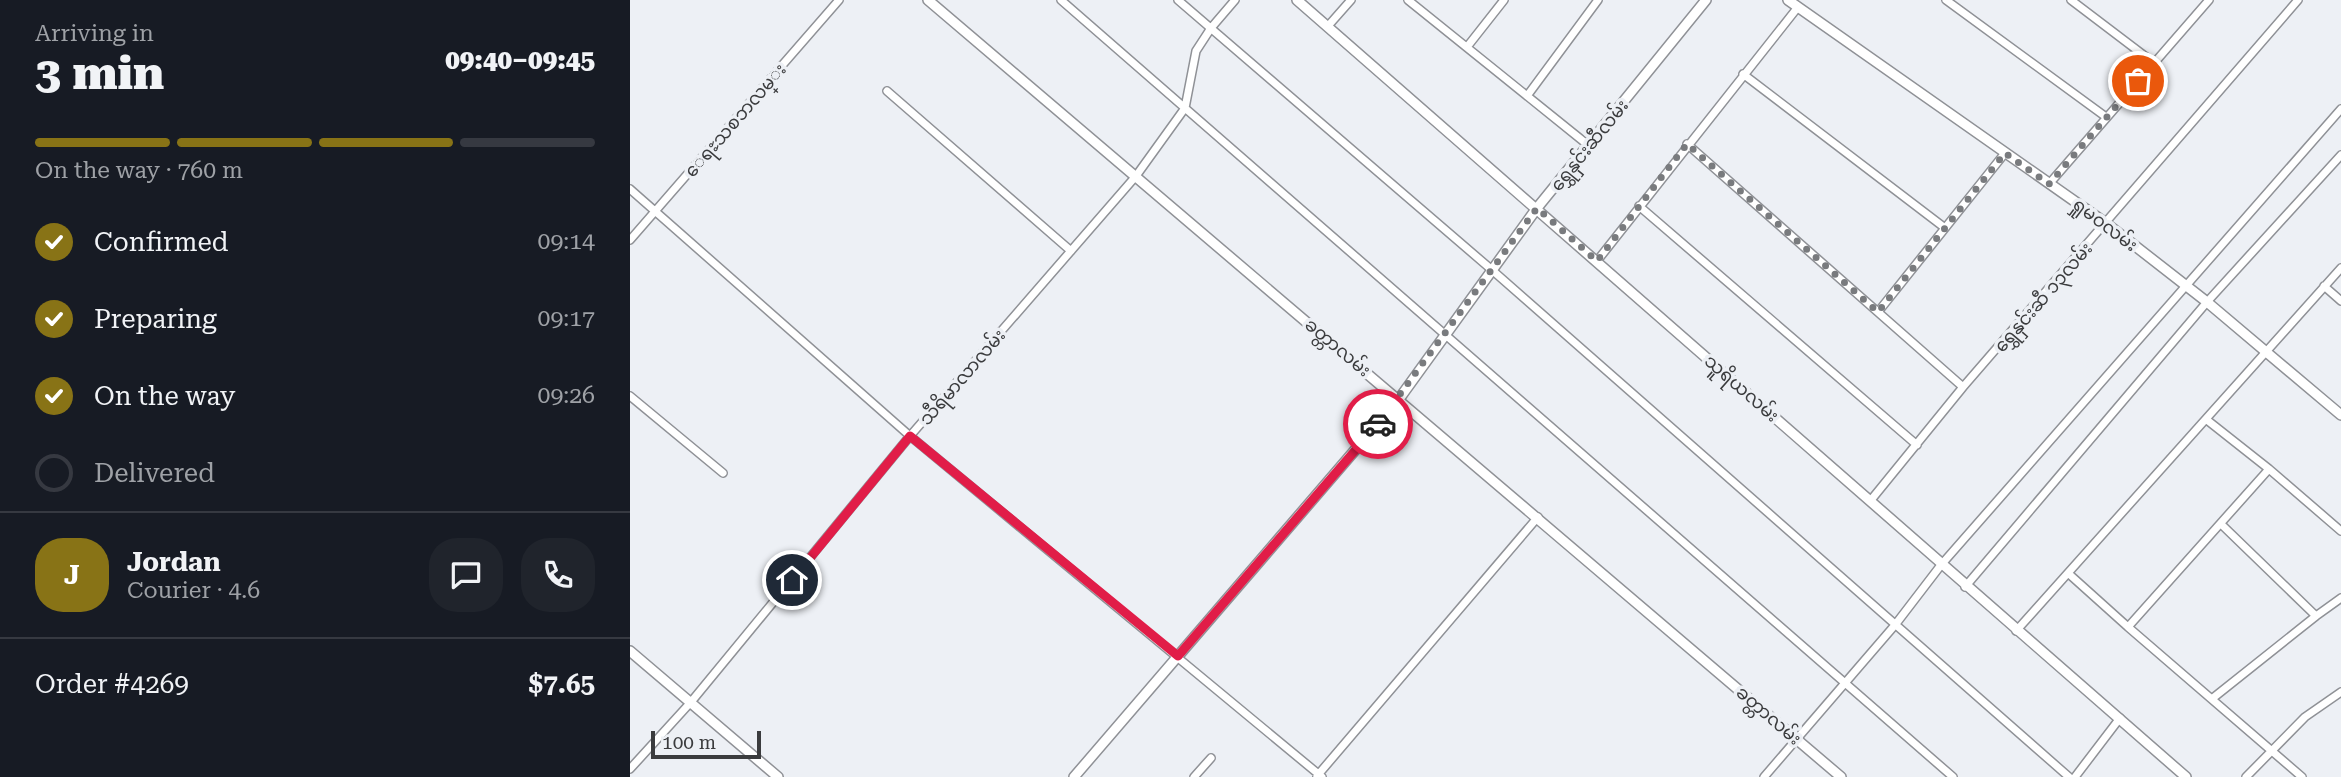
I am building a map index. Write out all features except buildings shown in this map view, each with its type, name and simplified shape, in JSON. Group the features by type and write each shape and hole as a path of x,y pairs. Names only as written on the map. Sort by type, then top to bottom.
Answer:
{"street":[{"name":"ေရႊသစၥာလမ္း","path":"630,240 839,0"},
{"name":"ခတ္တာလမ်း","path":"928,0 1841,777"},
{"path":"1061,0 1953,777"},
{"path":"1178,0 1492,270 2069,777"},
{"name":"သီရိမာလာလမ်း","path":"630,769 691,702 910,436 1136,176 1185,108 1196,51 1211,28 1236,0"},
{"name":"သူရိယလမ်း","path":"1297,0 1871,500 1965,587 2186,777"},
{"path":"1328,26 1351,0"},
{"path":"1408,0 1588,145"},
{"path":"1467,47 1504,0"},
{"path":"1527,96 1598,0"},
{"name":"ရွှေနှင်းဆီလမ်း","path":"1074,777 1399,399 1537,208 1706,0"},
{"name":"ရှုမဝလမ်း","path":"1788,0 2107,224 2207,302 2341,415"},
{"path":"1946,0 2106,117"},
{"path":"2071,0 2154,63"},
{"name":"ရွှေနှင်းဆီ ၁၃လမ်း","path":"1871,500 1963,387 2107,224 2298,0"},
{"path":"2049,184 2205,1"},
{"path":"1597,261 1798,6"},
{"path":"1743,74 1945,228"},
{"path":"887,90 1071,251"},
{"path":"1764,777 1895,625 1941,565 2187,288 2341,109"},
{"path":"1687,144 1963,387"},
{"path":"1878,312 2005,153"},
{"path":"1965,587 2207,302 2341,155"},
{"path":"630,189 910,436 1178,656 1319,776 1538,517"},
{"path":"1639,206 1917,445"},
{"path":"2016,631 2341,268"},
{"path":"2325,286 2341,301"},
{"path":"630,396 723,473"},
{"path":"2207,420 2341,531"},
{"path":"2128,627 2222,525 2269,469"},
{"path":"2222,525 2316,616"},
{"path":"2069,573 2302,777"},
{"path":"2213,698 2341,598"},
{"path":"630,651 778,777"},
{"path":"2246,777 2305,717 2341,691"},
{"path":"2076,777 2120,718"},
{"path":"1194,777 1211,758"}],"way so far":[{"path":"1378,424 1537,208 1597,261 1687,144 1878,312 2005,153 2049,184 2138,81"}],"route":[{"path":"792,580 910,436 1178,656 1378,424"}]}
